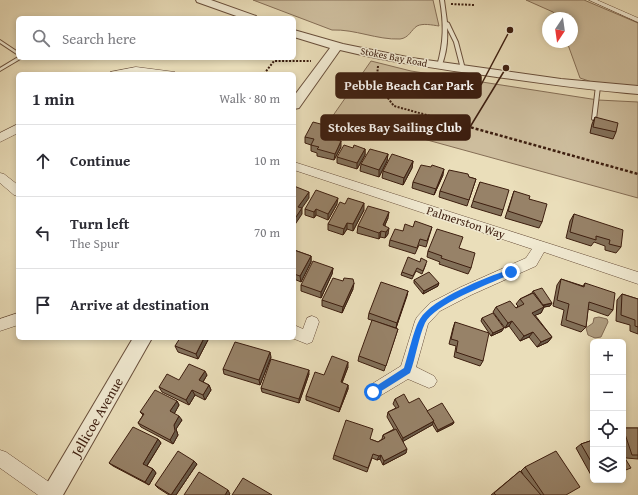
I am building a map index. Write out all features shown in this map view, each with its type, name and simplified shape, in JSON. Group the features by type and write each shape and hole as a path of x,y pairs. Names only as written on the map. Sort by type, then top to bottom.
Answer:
{"street":[{"path":"201,0 246,16"},
{"path":"592,0 638,20"},
{"name":"Stokes Bay Road","path":"296,34 337,46 439,66 598,87 638,90"},
{"path":"296,102 337,46"},
{"path":"118,72 124,70 142,69 160,72"},
{"path":"0,138 16,129"},
{"name":"Palmerston Way","path":"296,167 638,278"},
{"path":"0,177 16,190"},
{"path":"373,392 407,371 422,320 435,308 466,291 531,262 540,246"},
{"path":"0,325 16,320"},
{"path":"296,333 307,337 312,322"},
{"name":"Jellicoe Avenue","path":"52,495 142,340"},
{"path":"407,371 429,381"},
{"path":"0,458 52,495"}],"lane":[{"path":"439,66 445,49 446,40 442,2"},
{"path":"445,20 456,42 463,69"},
{"path":"0,41 16,53"},
{"path":"0,70 17,60"},
{"path":"594,119 598,87"}],"path":[{"path":"442,2 474,5"},
{"path":"382,56 376,72 385,97 394,106 638,174"},
{"path":"266,72 274,61 306,60 323,64"}],"shaded area":[{"path":"253,0 433,0 439,26 428,24 419,25 408,36 400,39 391,39 349,31 332,30"},
{"path":"526,0 584,0 638,23 638,88 595,83 580,78 569,48 578,48 578,12 553,12"},
{"path":"371,61 411,71 598,100 638,102 638,198 380,127 378,130 332,117"},
{"path":"599,317 607,319 608,322 601,337 595,338 588,335 586,328 593,323 594,318"}],"building":[{"path":"595,117 618,123 616,132 593,127"},
{"path":"313,122 332,127 326,137 341,141 335,154 317,149 319,147 311,145 314,139 305,137"},
{"path":"344,145 353,148 354,145 365,149 357,163 337,157"},
{"path":"370,149 388,154 379,170 361,164"},
{"path":"392,154 413,161 404,178 383,171"},
{"path":"421,165 431,167 432,165 444,169 436,189 413,182"},
{"path":"449,170 468,174 469,177 476,179 469,200 440,191"},
{"path":"480,182 509,190 503,210 473,201"},
{"path":"296,187 309,192 298,207 302,208 296,217"},
{"path":"316,190 338,198 328,214 316,209 314,212 305,209"},
{"path":"514,191 530,196 529,199 547,204 542,222 508,211"},
{"path":"348,198 364,203 353,224 347,223 344,229 328,224 340,202 345,204"},
{"path":"368,206 389,212 383,225 389,228 386,232 381,231 379,233 358,226"},
{"path":"574,214 623,230 621,247 609,244 610,240 596,236 596,240 570,232"},
{"path":"415,221 432,227 427,241 420,239 417,248 390,240 395,229 403,231 405,224 413,227"},
{"path":"437,229 463,237 459,248 475,253 471,268 441,258 442,256 428,251"},
{"path":"296,251 311,256 300,276 296,275"},
{"path":"408,257 420,262 421,258 427,261 423,271 417,268 413,276 402,272"},
{"path":"313,261 333,268 321,292 301,285"},
{"path":"429,272 439,283 424,291 414,280"},
{"path":"333,278 343,281 344,278 353,279 354,283 343,307 322,300"},
{"path":"561,279 584,287 585,283 615,293 613,310 589,302 586,327 566,320 569,304 557,300"},
{"path":"381,282 408,291 397,323 369,313"},
{"path":"542,288 552,303 543,305 533,291"},
{"path":"533,293 544,307 532,313 552,337 541,342 533,332 524,336 512,321 508,323 496,307 510,301 516,308 524,304 520,299"},
{"path":"622,294 638,299 638,327 635,326 635,320 621,315"},
{"path":"493,313 504,328 493,333 482,318"},
{"path":"372,320 398,329 386,366 359,356"},
{"path":"455,322 489,333 483,361 456,352 458,341 451,339"},
{"path":"179,340 203,340 196,354 175,346"},
{"path":"235,342 270,352 259,380 223,369"},
{"path":"332,356 348,362 341,382 348,385 340,408 306,396 315,372 324,375"},
{"path":"271,359 309,370 299,399 261,388"},
{"path":"189,364 205,371 199,380 209,385 203,395 192,390 186,400 159,387 167,374 179,380"},
{"path":"155,390 177,401 170,411 179,416 174,425 175,431 170,440 138,423 144,414 140,412"},
{"path":"404,394 409,403 419,398 434,421 403,438 388,412 399,407 395,399"},
{"path":"442,403 454,422 438,430 427,411"},
{"path":"346,420 373,429 370,439 378,442 385,438 383,435 396,429 407,449 384,461 381,455 379,456 373,454 368,468 334,455"},
{"path":"133,427 158,439 143,464 153,469 145,482 109,463"},
{"path":"626,428 638,428 638,455 632,455 626,437"},
{"path":"590,441 590,460 581,444"},
{"path":"178,451 194,461 171,495 155,485"},
{"path":"556,451 580,487 566,495 544,495 525,467"},
{"path":"626,460 631,468 626,470"},
{"path":"520,471 541,495 496,495 494,493"},
{"path":"199,472 228,490 225,495 184,495"},
{"path":"243,478 272,495 232,495"}],"place":[{"name":"Pebble Beach Car Park","path":"510,30"},
{"name":"Stokes Bay Sailing Club","path":"506,68"}],"route":[{"path":"373,392 407,371 422,320 435,308 466,291 511,272"}]}
